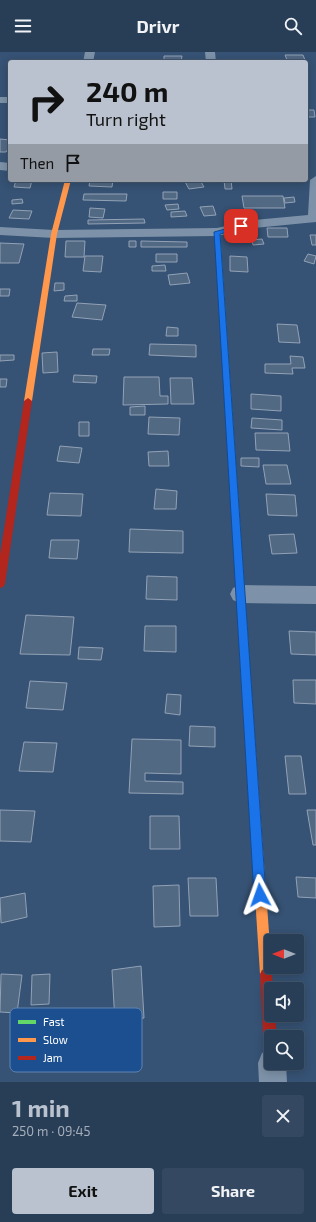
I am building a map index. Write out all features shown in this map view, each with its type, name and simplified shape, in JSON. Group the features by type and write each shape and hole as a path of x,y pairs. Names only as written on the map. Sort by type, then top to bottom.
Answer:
{"street":[{"path":"0,231 54,234 217,232 253,224 315,218 316,180"},
{"path":"0,584 54,234 67,182"},
{"path":"217,232 269,1030"},
{"path":"240,594 316,595"},
{"path":"272,1070 273,1082"}],"building":[{"path":"285,55 303,55 305,60 287,60"},
{"path":"164,56 182,56 181,60 164,60"},
{"path":"308,110 314,110 315,117 308,117"},
{"path":"0,139 8,140 8,149 6,152 0,152"},
{"path":"15,182 32,182 30,188 14,187"},
{"path":"90,182 113,182 112,187 89,186"},
{"path":"185,182 201,182 204,187 189,189"},
{"path":"224,182 231,182 232,189 225,189"},
{"path":"163,192 177,192 177,199 163,199"},
{"path":"84,194 127,194 126,201 83,200"},
{"path":"242,196 283,196 285,208 244,208"},
{"path":"294,197 295,202 285,203 284,198"},
{"path":"22,199 23,203 12,204 12,200"},
{"path":"178,204 179,209 167,210 165,205"},
{"path":"213,206 216,215 204,216 200,207"},
{"path":"90,208 105,209 103,218 89,217"},
{"path":"13,210 32,211 29,219 9,218"},
{"path":"185,211 187,216 171,217 171,212"},
{"path":"144,219 145,223 88,224 88,220"},
{"path":"267,228 287,228 288,237 268,237"},
{"path":"310,235 316,235 316,245 312,245"},
{"path":"262,239 264,244 253,245 252,240"},
{"path":"66,241 85,241 84,257 65,257"},
{"path":"129,241 136,241 136,247 129,247"},
{"path":"141,241 187,242 187,247 141,247"},
{"path":"0,243 24,244 19,263 0,263"},
{"path":"156,254 177,254 177,262 156,262"},
{"path":"308,254 316,256 314,264 304,261"},
{"path":"85,256 103,256 101,272 83,271"},
{"path":"230,256 247,257 248,272 230,271"},
{"path":"165,265 166,271 152,271 152,266"},
{"path":"187,273 190,283 170,285 168,275"},
{"path":"55,283 64,283 64,290 54,291"},
{"path":"0,289 10,289 9,296 0,296"},
{"path":"77,295 77,301 64,301 65,296"},
{"path":"77,303 106,305 102,320 72,317"},
{"path":"277,324 297,325 300,343 279,342"},
{"path":"167,327 178,328 178,336 166,336"},
{"path":"150,344 196,345 196,357 149,355"},
{"path":"93,349 110,349 109,355 92,355"},
{"path":"57,352 58,372 43,373 42,353"},
{"path":"0,355 14,355 14,360 0,361"},
{"path":"290,356 303,357 305,368 292,368 293,374 265,373 265,364 291,364"},
{"path":"74,375 97,376 96,383 73,382"},
{"path":"124,377 159,377 160,396 168,396 168,404 123,405"},
{"path":"170,378 192,378 194,404 171,404"},
{"path":"0,379 7,379 6,387 0,387"},
{"path":"251,394 281,396 281,411 251,409"},
{"path":"145,406 145,415 130,415 130,407"},
{"path":"149,417 180,418 179,435 148,434"},
{"path":"252,418 282,420 282,430 251,428"},
{"path":"79,422 89,422 89,436 79,436"},
{"path":"255,433 288,433 290,451 256,450"},
{"path":"60,446 82,448 79,463 57,461"},
{"path":"168,451 169,466 149,466 148,452"},
{"path":"241,458 259,458 259,467 241,466"},
{"path":"263,465 287,465 291,484 266,484"},
{"path":"156,489 177,491 176,509 154,509"},
{"path":"50,493 83,494 81,516 47,515"},
{"path":"266,494 295,495 297,516 268,515"},
{"path":"130,529 183,531 183,553 129,552"},
{"path":"294,534 297,553 272,554 269,535"},
{"path":"51,540 79,540 77,559 49,558"},
{"path":"147,576 177,577 177,600 146,599"},
{"path":"26,615 74,617 70,655 20,654"},
{"path":"145,626 176,626 176,652 144,651"},
{"path":"289,631 316,632 316,655 291,654"},
{"path":"79,647 103,648 101,660 78,659"},
{"path":"293,680 316,680 316,704 294,703"},
{"path":"30,681 67,683 63,710 26,708"},
{"path":"167,694 181,695 180,715 165,713"},
{"path":"190,726 215,727 215,747 189,746"},
{"path":"132,739 181,740 181,774 145,773 145,781 183,782 183,794 129,793"},
{"path":"24,742 57,743 53,772 19,771"},
{"path":"285,756 301,756 306,794 289,794"},
{"path":"0,810 35,811 31,842 0,841"},
{"path":"307,810 316,810 316,845 313,845"},
{"path":"150,816 179,816 180,849 150,849"},
{"path":"296,877 316,878 316,898 298,897"},
{"path":"188,878 216,878 218,916 190,916"},
{"path":"179,885 180,926 154,927 153,886"},
{"path":"25,893 27,917 1,923 0,898"},
{"path":"141,966 144,1018 142,1018 142,1008 114,1008 112,970"},
{"path":"1,974 22,975 18,1008 10,1008 10,1013 0,1012"},
{"path":"50,974 49,1004 31,1005 32,975"}],"traffic: fast":[{"path":"217,232 248,710"}],"traffic: slow":[{"path":"28,401 54,234 67,182"},
{"path":"248,710 264,945"}],"traffic: jam":[{"path":"0,584 28,401"},
{"path":"266,974 270,1030"}],"route":[{"path":"241,226 217,232 260,895"}]}
